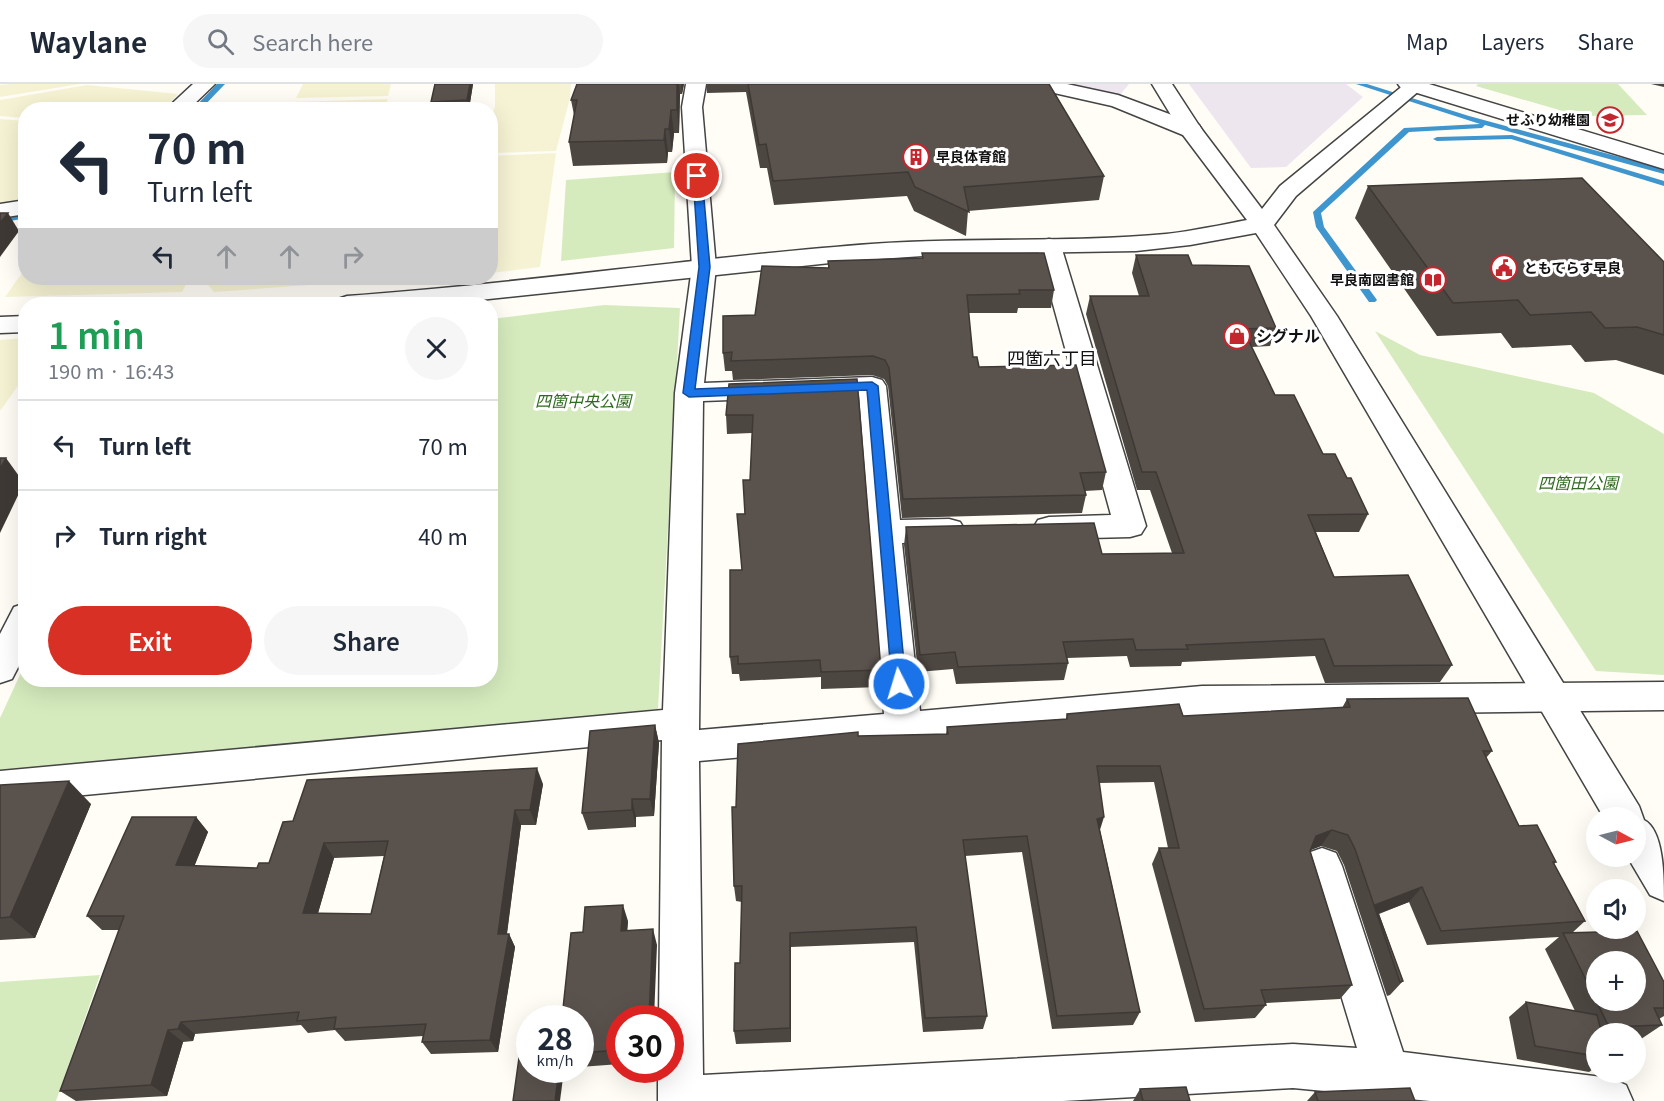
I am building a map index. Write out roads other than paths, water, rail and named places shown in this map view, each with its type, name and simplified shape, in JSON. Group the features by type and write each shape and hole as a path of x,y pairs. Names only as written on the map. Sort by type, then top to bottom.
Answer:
{"street":[{"path":"184,102 205,84"},
{"path":"696,84 692,107 705,267 689,393 680,735 681,1100 1293,1066 1387,1073 1610,1101"},
{"path":"1039,84 1118,101 1191,130"},
{"path":"1162,84 1191,130 1262,225 1324,316 1618,807"},
{"path":"459,297 705,267 923,248 1167,241 1262,225 1288,191 1408,91 1664,162"},
{"path":"0,211 18,208"},
{"path":"1025,528 1130,526 1049,246"},
{"path":"0,325 18,324"},
{"path":"689,393 872,386 903,727"},
{"path":"885,532 978,530"},
{"path":"0,669 18,632"},
{"path":"0,787 680,735 903,727 1202,701 1664,696"},
{"path":"1646,852 1664,882"},
{"path":"1322,866 1387,1073"}],"waterway":[{"path":"203,102 221,84"},
{"path":"1360,84 1466,118 1664,172"},
{"path":"1372,300 1320,227 1317,212 1407,130 1482,126"},
{"path":"1437,139 1512,137 1664,184"},
{"path":"0,220 18,217"}],"place":[{"name":"せふり幼稚園","path":"1610,120"},
{"name":"早良体育館","path":"916,157"},
{"name":"ともてらす早良","path":"1504,268"},
{"name":"早良南図書館","path":"1433,280"},
{"name":"シグナル","path":"1237,336"}],"district":[{"name":"四箇六丁目","path":"1052,359"}],"park label":[{"name":"四箇中央公園","path":"583,401"},
{"name":"四箇田公園","path":"1578,483"}]}
